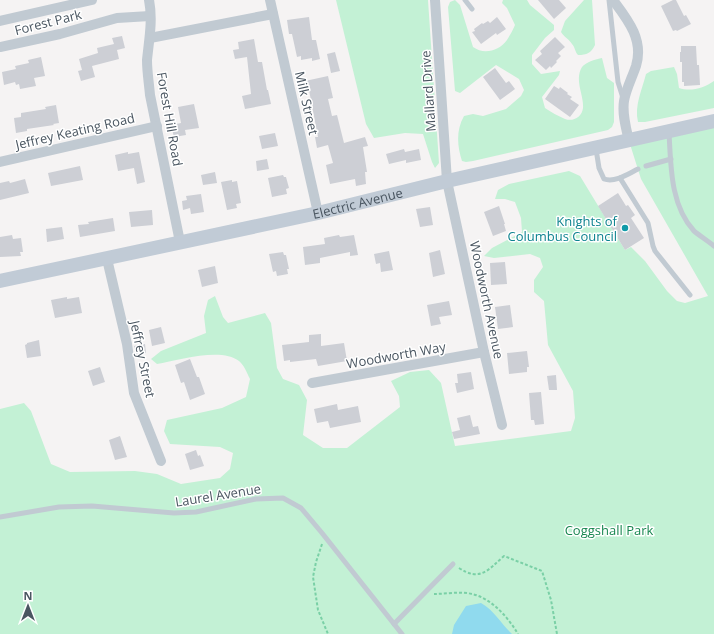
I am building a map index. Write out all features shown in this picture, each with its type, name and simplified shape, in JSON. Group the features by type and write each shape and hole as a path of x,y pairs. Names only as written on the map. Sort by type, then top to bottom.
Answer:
{"main road":[{"name":"Electric Avenue","path":"0,281 318,212 714,121"}],"street":[{"name":"Forest Park","path":"0,21 92,0"},
{"name":"Forest Hill Road","path":"149,0 150,38 148,75 180,242"},
{"name":"Milk Street","path":"270,0 318,212"},
{"name":"Mallard Drive","path":"435,0 448,181"},
{"path":"613,0 631,24 636,40 637,63 624,101 629,141"},
{"path":"150,38 273,14"},
{"name":"Forest Park","path":"0,47 60,34 117,18 150,16"},
{"name":"Jeffrey Keating Road","path":"0,162 157,126"},
{"name":"Woodworth Avenue","path":"448,181 484,352 502,425"},
{"name":"Jeffrey Street","path":"107,259 127,344 134,393 161,461"},
{"name":"Woodworth Way","path":"312,383 484,352"}],"lane":[{"path":"465,0 472,9"},
{"path":"609,0 618,82 624,101"},
{"path":"669,132 673,186 681,212 694,231 714,246"},
{"path":"595,148 604,179 612,180 620,178 638,169"},
{"path":"646,166 671,159"},
{"path":"620,178 648,223 655,251 690,294"},
{"name":"Laurel Avenue","path":"0,517 59,507 79,506 174,513 196,512 256,499 284,498 301,508 402,634"},
{"path":"394,624 453,564"}],"path":[{"path":"327,539 321,546 316,562 314,577 318,610 328,634"},
{"path":"453,564 466,573 480,575 504,556 542,571 551,600 557,634"},
{"path":"424,594 472,594 490,602 513,626 518,634"}],"green space":[{"path":"336,0 428,0 439,163 435,168 423,134 405,133 374,138 366,124"},
{"path":"455,0 460,5 473,47 482,51 491,51 504,44 515,25 507,8 502,3 503,0 527,0 530,5 554,25 554,30 545,38 532,55 532,64 541,74 560,71 559,75 542,97 545,108 565,119 571,120 577,118 581,114 583,108 579,82 582,67 589,62 602,58 607,78 614,83 614,122 612,127 608,130 473,161 462,161 458,138 461,121 464,116 473,114 483,116 506,109 521,96 524,90 519,79 496,65 460,93 455,91 448,7 450,2"},
{"path":"584,0 592,0 595,45 588,53 578,55 573,45 561,32 565,21"},
{"path":"674,67 677,74 679,88 688,90 697,89 714,81 714,108 645,122 638,122 638,104 646,74 651,71"},
{"name":"Coggshall Park","path":"714,121 714,634 0,634 0,409 24,403 31,411 51,464 70,472 135,471 157,474 181,484 220,478 230,469 233,453 220,447 170,444 164,431 167,420 222,408 246,397 250,379 244,367 239,361 222,355 200,356 157,364 151,359 161,351 206,333 204,316 208,300 215,296 223,317 228,323 265,313 271,323 277,368 283,379 299,385 307,400 303,435 323,448 347,448 400,407 399,396 391,381 410,372 429,370 441,383 455,446 571,431 575,418 573,391 548,345 544,301 534,292 534,280 543,267 540,258 530,254 494,258 484,256 492,248 522,232 521,218 515,202 505,199 495,199 498,190 509,184 569,171 580,176 625,250 631,247 645,261 667,291 677,301 685,303 708,296 641,179 629,141"}],"water":[{"path":"481,603 494,614 512,634 452,634 454,625 466,606"}],"building":[{"path":"538,0 559,0 566,8 554,19"},
{"path":"676,0 684,16 686,15 691,24 677,31 673,31 661,6"},
{"path":"309,17 312,40 316,40 320,59 312,61 312,58 301,60 301,56 297,57 292,34 289,34 287,20"},
{"path":"497,17 506,29 497,35 496,33 481,44 472,32 475,31 474,29 482,23 483,24 488,21 490,23"},
{"path":"122,36 125,48 117,50 119,59 92,66 95,77 81,81 78,71 82,70 79,59 98,53 97,48 114,44 112,38"},
{"path":"555,37 565,47 558,53 561,56 556,61 557,62 551,68 550,66 546,70 535,60 542,54 540,51"},
{"path":"254,39 258,62 262,62 271,104 245,109 242,96 251,94 247,57 235,59 233,50 239,49 238,42"},
{"path":"681,46 696,46 700,85 684,86 684,82 682,82 682,62 680,62"},
{"path":"335,52 340,71 331,73 327,54"},
{"path":"41,57 45,76 34,78 36,86 20,89 19,84 16,85 15,82 4,85 2,72 16,69 15,66 29,63 28,60"},
{"path":"495,68 506,83 509,81 515,89 500,100 483,77"},
{"path":"328,76 333,98 328,99 332,116 337,115 344,143 365,137 368,146 363,147 367,172 365,172 366,184 356,186 355,179 330,184 326,165 333,163 328,145 317,148 315,137 318,137 309,90 307,91 305,81"},
{"path":"554,86 559,89 560,87 568,93 567,94 572,97 570,99 579,105 570,117 545,99"},
{"path":"194,104 199,128 185,130 186,135 174,137 171,125 181,123 178,107"},
{"path":"56,105 59,123 27,129 27,131 16,133 14,118 21,117 21,113 46,109 45,107"},
{"path":"275,133 278,146 262,149 259,136"},
{"path":"404,149 405,152 419,149 421,160 406,163 406,160 389,164 386,154"},
{"path":"128,152 128,154 139,152 145,182 137,184 134,168 118,171 115,155"},
{"path":"267,159 269,169 257,171 256,161"},
{"path":"80,166 83,180 51,186 48,173"},
{"path":"215,172 217,183 203,185 201,175"},
{"path":"283,175 286,177 289,188 286,189 287,194 272,197 268,178"},
{"path":"25,179 29,193 0,200 0,183 9,181 10,183"},
{"path":"232,180 232,182 237,181 241,203 236,204 237,208 227,210 221,182"},
{"name":"Knights of Columbus Council","path":"618,193 626,206 628,205 635,215 631,218 644,238 625,250 598,206"},
{"path":"201,194 204,212 191,214 190,208 183,210 182,201 187,200 186,196"},
{"path":"499,206 506,231 493,236 484,212"},
{"path":"430,207 433,225 420,227 416,209"},
{"path":"152,210 153,225 131,227 129,212"},
{"path":"113,218 115,231 80,237 78,225"},
{"path":"62,227 64,239 47,242 46,229"},
{"path":"12,235 13,239 21,238 23,252 20,252 21,256 0,257 0,237"},
{"path":"339,235 340,237 354,235 358,255 350,256 350,252 320,258 320,263 305,265 303,247 325,244 324,238"},
{"path":"440,250 445,274 433,277 429,253"},
{"path":"389,251 393,270 381,272 380,263 376,264 374,254"},
{"path":"283,252 284,255 286,255 289,269 287,269 288,274 277,276 276,271 273,272 269,254"},
{"path":"505,262 507,284 491,285 490,263"},
{"path":"215,266 218,283 202,287 198,270"},
{"path":"67,297 67,299 79,297 82,313 55,318 51,300"},
{"path":"449,301 452,315 439,317 441,324 431,326 427,305"},
{"path":"510,305 513,327 498,329 495,307"},
{"path":"161,327 165,343 152,346 149,330"},
{"path":"321,334 321,346 344,343 347,361 318,366 316,359 290,362 290,360 284,361 282,345 309,342 309,335"},
{"path":"39,340 41,356 27,358 25,345 27,343"},
{"path":"145,344 146,353 136,355 134,346"},
{"path":"527,351 529,367 527,367 527,372 509,374 507,353"},
{"path":"190,359 205,394 190,400 184,382 181,383 175,365"},
{"path":"100,367 105,382 93,386 88,371"},
{"path":"471,372 474,389 457,393 455,383 458,383 457,374"},
{"path":"556,375 557,390 549,390 547,376"},
{"path":"541,392 544,424 535,425 534,420 531,420 529,393"},
{"path":"337,404 338,410 358,406 361,422 330,428 328,421 317,423 314,409"},
{"path":"470,415 473,427 478,426 480,434 454,439 452,432 460,430 457,418"},
{"path":"120,436 127,457 115,460 109,440"},
{"path":"196,450 198,456 200,455 204,466 190,470 185,454"}],"place":[{"name":"Knights of Columbus Council","path":"625,228"}]}
